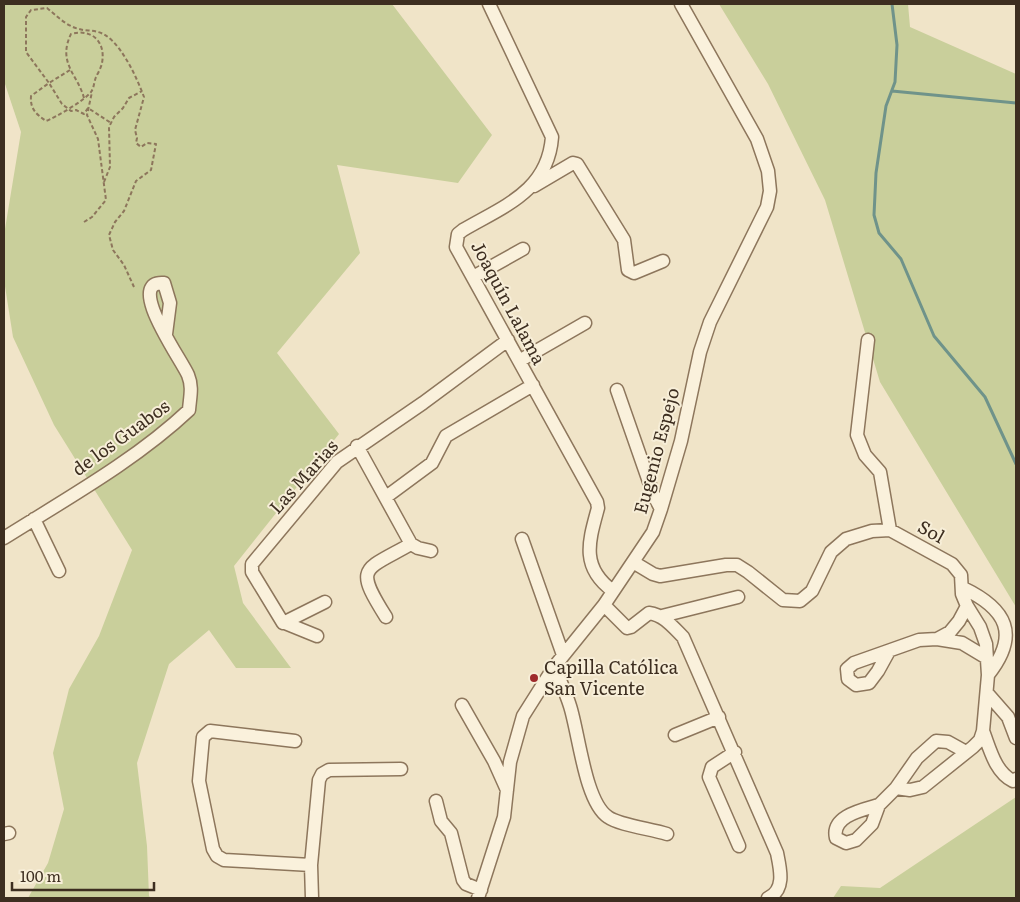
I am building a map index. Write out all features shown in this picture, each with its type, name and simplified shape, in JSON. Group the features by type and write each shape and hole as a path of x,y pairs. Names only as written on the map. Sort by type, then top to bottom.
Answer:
{"street":[{"path":"489,4 552,137 551,151 533,187"},
{"name":"Eugenio Espejo","path":"479,894 504,817 510,762 523,716 554,667 604,605 653,532 662,509 681,441 700,352 710,322 767,207 770,190 768,171 757,139 681,4"},
{"name":"Joaquín Lalama","path":"613,592 598,578 589,552 588,544 598,508 597,502 456,247 458,234 573,162 577,164 624,240 628,270 634,273 663,261"},
{"path":"473,277 523,249"},
{"path":"519,361 585,323"},
{"name":"de los Guabos","path":"4,538 56,507 174,424 189,410 192,387 188,375 166,334"},
{"name":"Las Marias","path":"285,623 252,572 252,564 337,462 357,446 423,403 508,340"},
{"path":"868,340 856,434 865,455 880,472 890,530"},
{"path":"386,498 432,463 446,436 533,385"},
{"path":"617,390 654,496 662,509"},
{"path":"357,446 411,544 431,551"},
{"path":"34,519 59,571"},
{"name":"Sol","path":"633,562 652,574 660,576 726,565 737,565 783,600 800,601 812,591 831,552 846,539 872,531 890,530 952,564 961,575 962,594 983,635 987,658 988,675 983,731"},
{"path":"522,539 563,655"},
{"path":"386,617 368,588 367,573 372,566 411,544"},
{"path":"963,588 992,605 1004,618 1009,636 1007,651 1002,661 988,675"},
{"path":"604,605 627,628 649,613 662,616 738,597"},
{"path":"285,623 324,602"},
{"path":"938,638 950,632 959,621 967,606"},
{"path":"662,616 683,637 735,752 777,853 781,875 779,887 768,898"},
{"path":"285,623 317,636"},
{"path":"889,651 919,640 938,638 962,643 987,658"},
{"path":"554,667 570,706 582,752 588,787 599,810 609,818 667,834"},
{"path":"987,693 1008,717 1016,738"},
{"path":"462,705 494,762 507,790"},
{"path":"675,735 719,717"},
{"path":"295,740 210,731 203,736 199,781 213,849 217,856 224,860 311,866"},
{"path":"896,788 910,790 923,787 980,740 983,731"},
{"path":"983,731 994,762 1005,777 1013,781 1016,780"},
{"path":"879,805 896,788 917,758 936,742 948,742 966,752"},
{"path":"735,752 712,767 710,777 738,846"},
{"path":"312,898 311,866 319,780 322,774 328,770 401,769"},
{"path":"436,801 442,822 451,833 463,880 479,894"}],"path":[{"path":"88,108 84,114 67,108 56,96 49,83 26,52 26,17 32,10 48,8 71,26 88,32 99,32 111,40 123,54 142,91 144,97 135,130 136,143 141,147 147,143 156,144 154,163 151,170 136,181 124,210 114,222 109,234 113,250 124,265 134,287"},
{"path":"84,98 70,70 67,43 71,34 79,32 86,33 99,40 103,52 102,64 92,92 87,115 98,139 106,200 84,222"},
{"path":"70,70 31,96 30,105 35,114 46,121 55,118 92,92"},
{"path":"103,184 110,167 109,134 111,123 129,98 142,91"},
{"path":"88,108 111,123"}],"green space":[{"path":"4,4 392,4 492,135 458,183 337,165 360,253 277,353 339,434 234,566 243,603 291,668 236,668 209,630 169,664 137,763 147,846 149,896 151,898 28,898 48,863 64,809 53,753 69,689 99,636 132,550 54,425 13,337 4,280 4,235 21,132 4,81"},
{"path":"719,4 908,4 910,27 1016,74 1016,607 880,382 825,200 768,84"},
{"path":"1016,797 1016,898 833,898 841,886 880,888"}],"waterway":[{"path":"892,4 897,45 895,82 886,106 876,173 874,215 879,233 901,259 934,336 985,397 1016,464"},
{"path":"892,91 1016,103"}],"place":[{"name":"Capilla Católica San Vicente","path":"534,678"}]}
